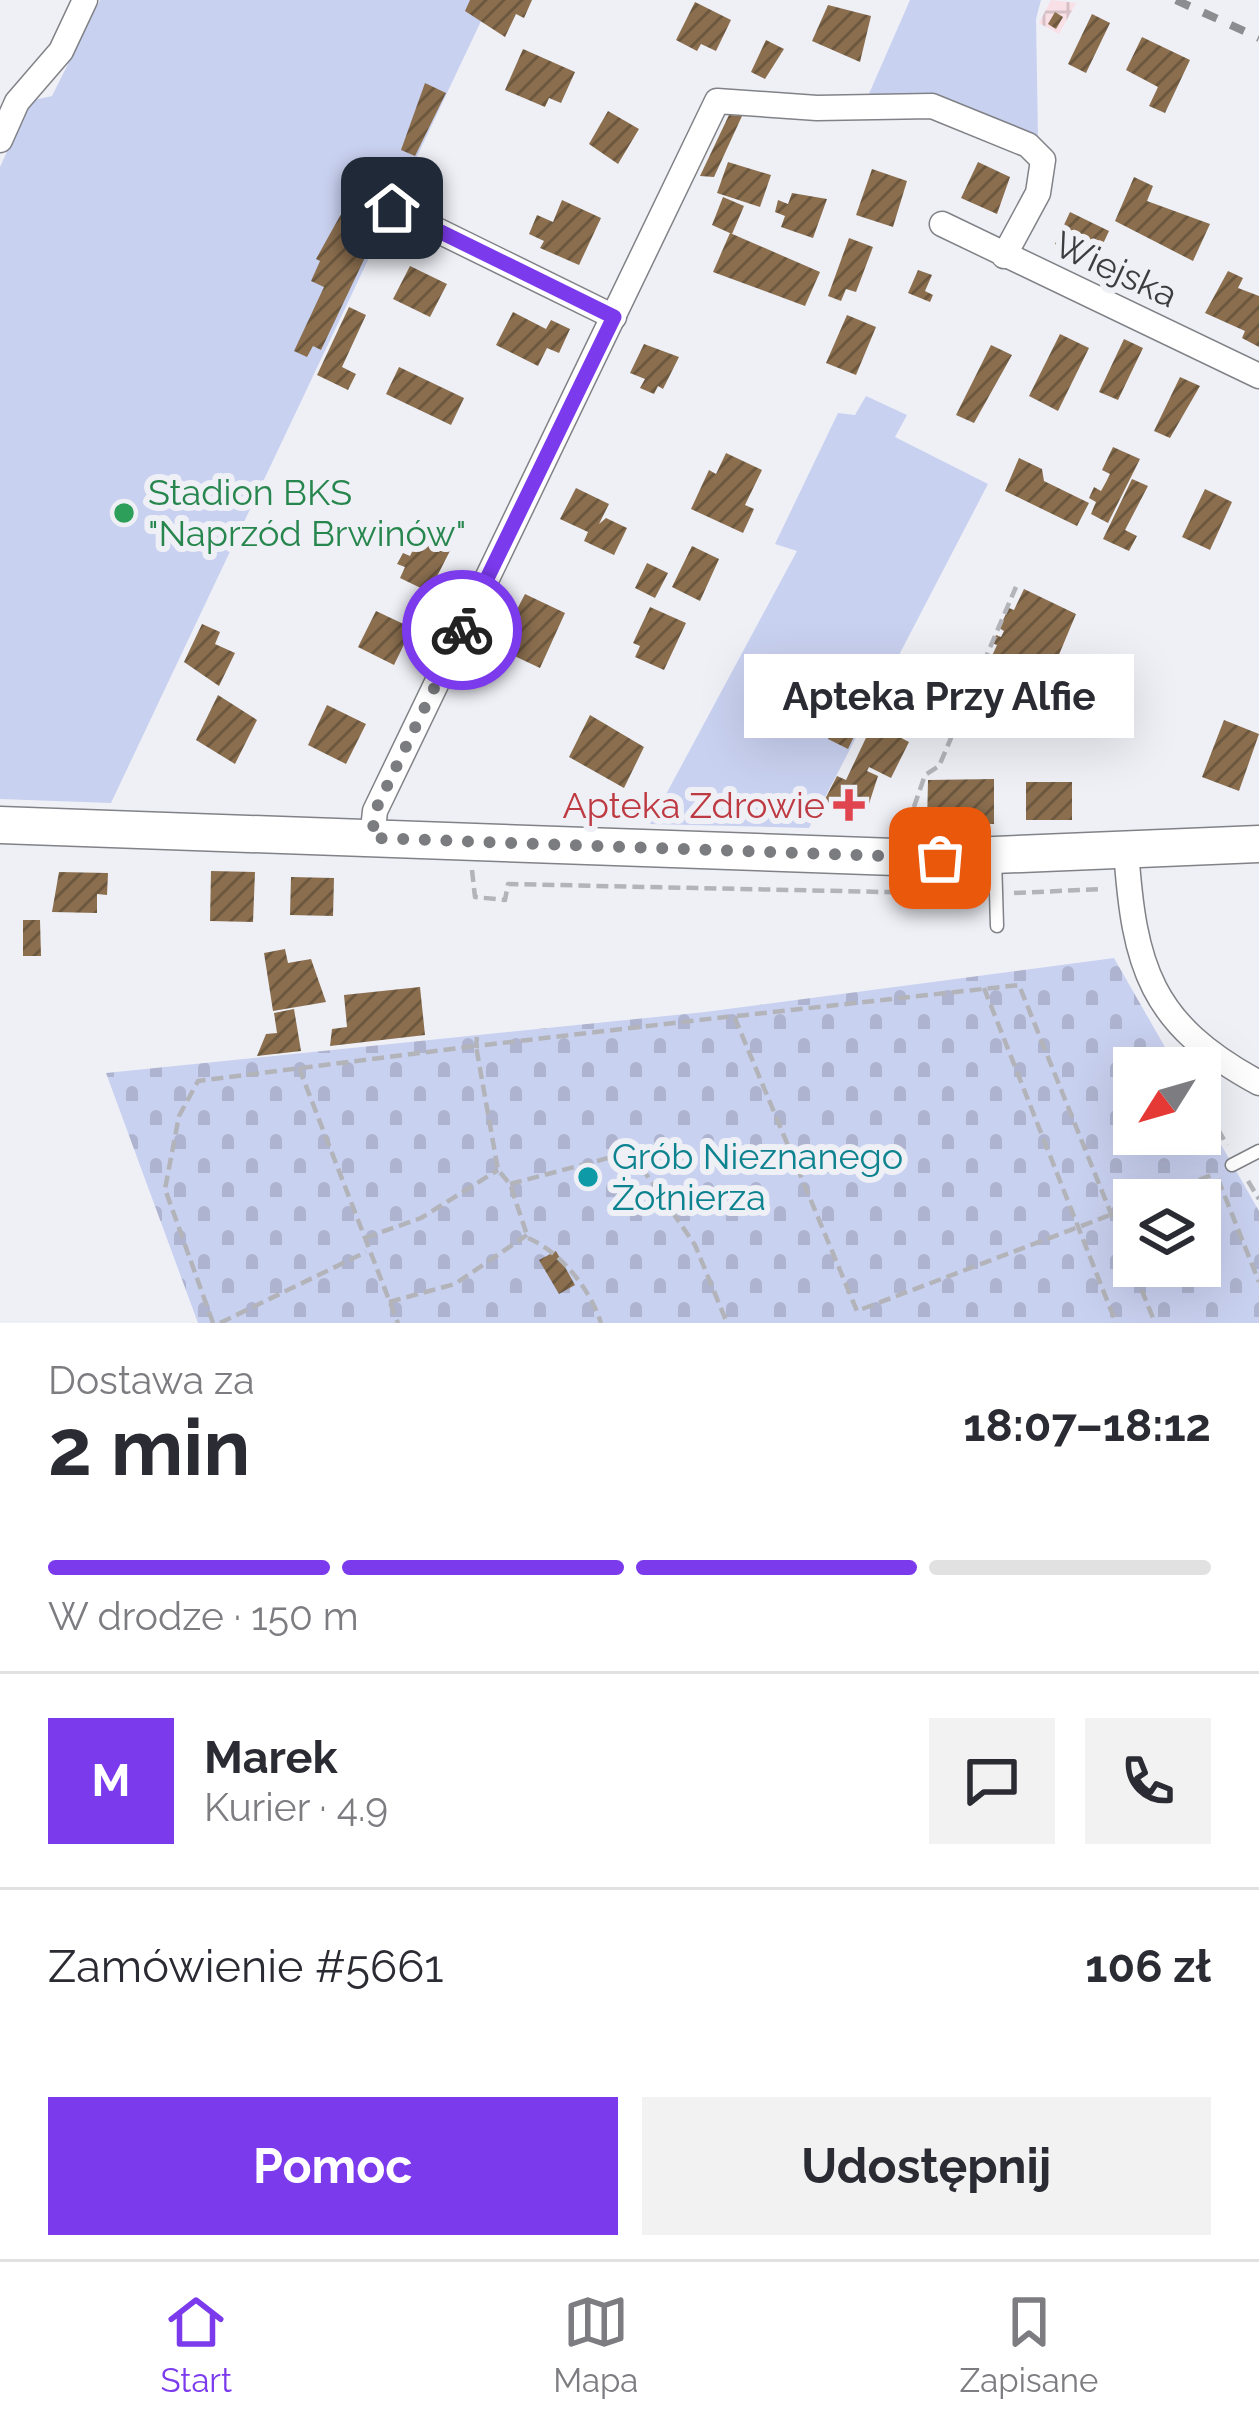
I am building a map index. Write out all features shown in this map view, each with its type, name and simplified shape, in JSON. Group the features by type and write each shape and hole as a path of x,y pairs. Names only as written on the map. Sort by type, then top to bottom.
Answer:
{"street":[{"path":"0,140 17,102 61,51 85,0"},
{"path":"372,838 375,811 717,101 817,108 932,106 1028,145 1042,160 1038,193 1004,256"},
{"path":"392,208 614,317"},
{"name":"Wiejska","path":"942,224 1259,376"},
{"path":"0,825 372,838 995,875 1126,849 1259,844"},
{"path":"1126,849 1134,939 1162,1005 1201,1048 1259,1083"}],"lane":[{"path":"995,875 997,926"},
{"path":"1232,1165 1259,1151"}],"path":[{"path":"903,841 925,776 938,766 1016,587"},
{"path":"477,861 472,890 487,901 505,900 508,884 995,875 1105,889"},
{"path":"368,1251 217,1323 165,1189 178,1116 198,1081 1018,985 1113,1214 857,1311"},
{"path":"984,988 1115,1321 1101,1323"},
{"path":"734,1016 862,1323"},
{"path":"476,1037 498,1170 510,1184 527,1235 550,1247 595,1304 601,1323"},
{"path":"299,1068 398,1323"},
{"path":"510,1184 631,1152 694,1245 727,1323"},
{"path":"363,1239 421,1218 498,1170"},
{"path":"1221,1187 1259,1282"},
{"path":"389,1302 455,1283 527,1235"},
{"path":"1141,1287 1155,1323"}],"shaded area":[{"path":"1051,0 1076,3 1059,34 1039,23"}],"green space":[{"name":"Stadion BKS \"Naprzód Brwinów\"","path":"100,0 491,0 111,803 0,799 0,167 30,101 52,96"},
{"path":"910,0 1041,0 1036,19 1038,138 976,111 868,96"},
{"path":"866,396 907,415 895,437 988,484 809,828 650,824 797,551 775,544 838,413 855,415"},
{"path":"1114,958 1165,1047 1113,1047 1113,1155 1221,1155 1221,1145 1259,1211 1259,1323 198,1323 106,1073 705,1012"}],"building":[{"path":"470,0 532,0 524,18 516,14 505,37 465,11"},
{"path":"695,2 731,20 716,51 701,44 697,51 676,40"},
{"path":"828,5 871,16 860,62 812,41"},
{"path":"1055,12 1063,17 1056,29 1048,24"},
{"path":"1092,14 1110,23 1086,73 1068,64"},
{"path":"1142,37 1190,60 1165,113 1149,106 1158,87 1126,70"},
{"path":"766,40 784,49 765,79 751,72"},
{"path":"523,49 575,72 561,103 549,98 545,107 505,90"},
{"path":"425,83 446,93 415,156 401,150"},
{"path":"608,111 639,129 618,164 589,144"},
{"path":"729,115 742,116 714,177 700,176"},
{"path":"728,162 771,175 760,207 717,193"},
{"path":"978,162 1010,177 997,214 961,198"},
{"path":"872,169 907,181 893,227 856,215"},
{"path":"1134,177 1153,186 1147,201 1210,224 1193,261 1115,221"},
{"path":"792,193 827,199 813,238 781,227 785,216 775,212 778,200 788,204"},
{"path":"723,197 744,206 732,234 712,225"},
{"path":"562,200 601,218 579,265 540,248 544,241 529,234 537,215 553,222"},
{"path":"345,207 371,219 360,242 370,247 321,350 313,346 307,357 294,351 324,287 311,281 320,261 316,259"},
{"path":"1070,212 1109,231 1094,263 1055,244"},
{"path":"730,233 820,272 805,306 713,272"},
{"path":"849,238 873,247 856,292 846,289 841,301 828,296"},
{"path":"410,266 447,284 430,317 393,299"},
{"path":"918,270 932,275 925,291 933,295 930,302 908,293"},
{"path":"1228,271 1243,278 1238,288 1259,296 1259,347 1242,338 1245,331 1205,313"},
{"path":"349,307 366,315 342,367 356,374 348,390 317,375"},
{"path":"513,312 546,329 551,320 570,329 559,353 547,348 538,366 496,345"},
{"path":"847,315 876,327 856,375 826,363"},
{"path":"1060,334 1089,348 1058,411 1029,396"},
{"path":"1124,339 1143,348 1118,400 1099,392"},
{"path":"644,344 679,357 663,389 658,386 654,394 640,388 645,379 630,373"},
{"path":"991,345 1012,355 974,423 956,415"},
{"path":"399,367 464,398 451,425 386,394"},
{"path":"1180,377 1200,386 1170,438 1154,431"},
{"path":"1113,447 1140,459 1108,523 1091,514 1096,502 1089,498 1094,487 1101,491 1110,474 1102,470"},
{"path":"726,453 762,470 745,505 754,509 743,533 691,509 709,470 716,474"},
{"path":"1019,458 1042,469 1044,481 1089,503 1077,526 1005,491"},
{"path":"1132,479 1148,486 1125,530 1137,536 1129,551 1103,539"},
{"path":"576,488 609,504 599,524 606,518 627,528 614,555 584,541 588,532 560,519"},
{"path":"1205,489 1232,502 1210,550 1182,537"},
{"path":"423,530 453,545 429,592 400,578 405,567 397,564 403,553 410,556"},
{"path":"692,546 719,559 700,601 672,587"},
{"path":"647,563 668,573 655,598 635,588"},
{"path":"1024,589 1076,614 1048,672 1042,670 1032,680 990,660 997,645 992,643 1004,631 999,628"},
{"path":"525,594 565,613 540,668 497,648"},
{"path":"650,607 686,623 664,670 635,657 640,646 633,643"},
{"path":"376,611 412,628 394,665 358,647"},
{"path":"202,624 220,632 215,644 235,653 219,686 184,662"},
{"path":"218,695 257,720 235,764 196,740"},
{"path":"846,702 866,712 848,749 828,739"},
{"path":"327,705 366,724 346,764 308,745"},
{"path":"590,715 644,747 624,788 569,757"},
{"path":"1224,720 1259,734 1239,791 1202,777"},
{"path":"873,723 909,742 891,778 869,767 867,771 878,776 866,813 822,805 837,776 846,780"},
{"path":"994,779 994,824 927,824 928,780"},
{"path":"1026,782 1072,782 1072,820 1026,820"},
{"path":"211,871 255,872 253,922 210,921"},
{"path":"59,872 108,873 107,895 97,894 97,913 52,912"},
{"path":"291,877 334,878 333,916 290,915"},
{"path":"23,920 40,920 41,956 23,956"},
{"path":"285,949 288,963 311,959 326,1002 273,1011 264,953"},
{"path":"420,987 425,1035 330,1046 332,1029 347,1027 344,995"},
{"path":"294,1009 301,1051 257,1056 266,1034 277,1033 274,1013"},
{"path":"556,1251 575,1285 559,1294 539,1260"}],"railway":[{"path":"1176,0 1259,38"}],"way so far":[{"path":"462,630 375,811 372,838 940,858"}],"place":[{"name":"Stadion BKS \"Naprzód Brwinów\"","path":"124,513"},
{"name":"Apteka Zdrowie","path":"849,805"},
{"name":"Apteka Przy Alfie","path":"940,858"},
{"name":"Grób Nieznanego Żołnierza","path":"588,1177"}],"route":[{"path":"392,208 614,317 462,630"}]}
